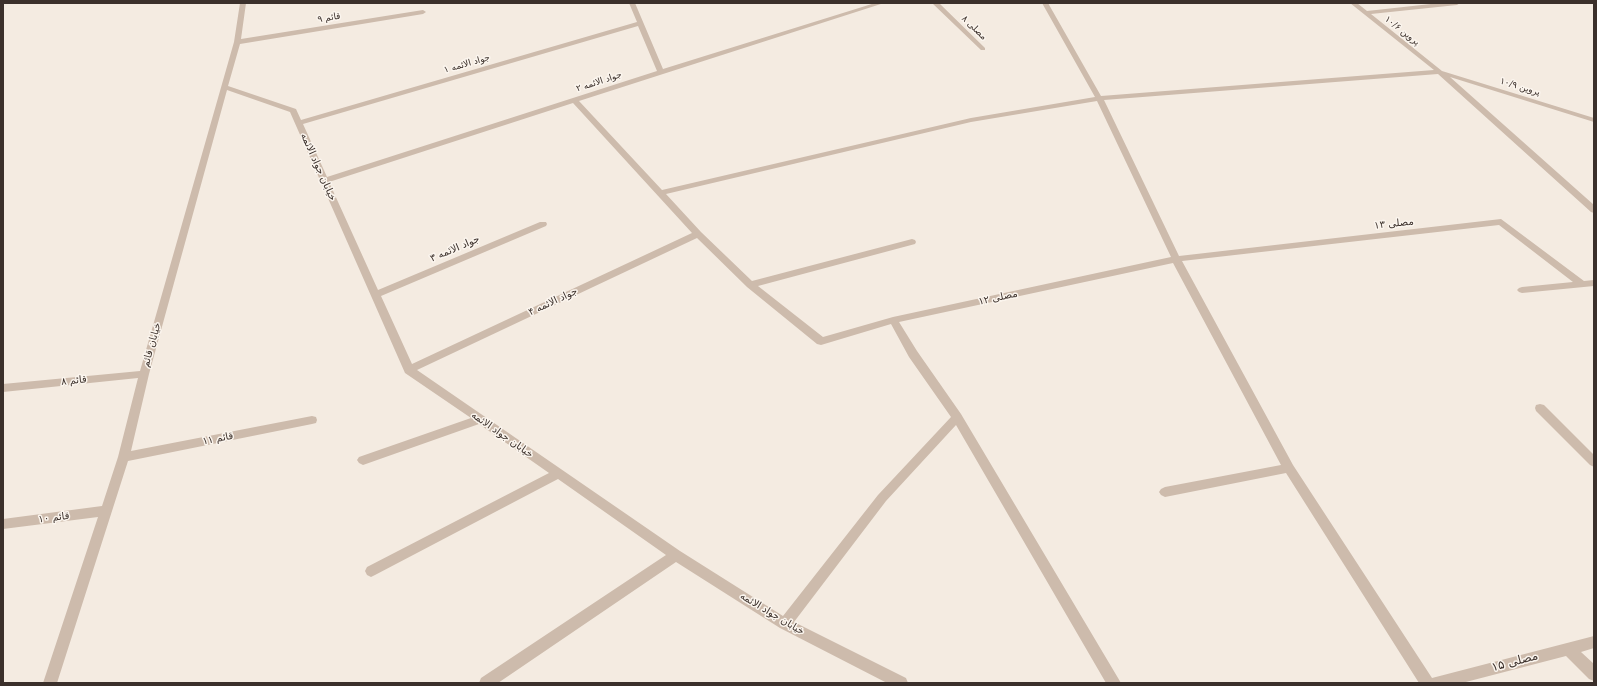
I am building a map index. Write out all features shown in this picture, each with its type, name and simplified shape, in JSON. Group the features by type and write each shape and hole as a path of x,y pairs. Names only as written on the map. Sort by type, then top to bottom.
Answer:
{"street":[{"name":"خیابان قائم","path":"50,683 124,457 144,374 237,42 243,3"},
{"path":"632,3 661,72"},
{"name":"جواد الائمه ۲","path":"324,181 661,72 881,3"},
{"name":"مصلی ۸","path":"935,3 983,49"},
{"path":"1045,3 1099,98 1176,259 1289,468 1426,683"},
{"name":"پروین ۱۰/۶","path":"1353,3 1440,72 1594,210"},
{"path":"1366,13 1457,3"},
{"name":"قائم ۹","path":"237,42 423,12"},
{"name":"جواد الائمه ۱","path":"298,123 641,24"},
{"path":"660,193 972,120 1099,98 1440,72"},
{"name":"پروین ۱۰/۹","path":"1440,72 1594,120"},
{"name":"خیابان جواد الائمه","path":"224,88 293,111 409,370 479,420 676,555 785,624 901,683"},
{"path":"574,100 698,234 750,285 912,242"},
{"name":"مصلی ۱۳","path":"1176,259 1501,222 1582,284"},
{"name":"جواد الائمه ۳","path":"375,295 542,224"},
{"name":"جواد الائمه ۴","path":"409,370 698,234"},
{"name":"مصلی ۱۲","path":"750,285 821,341 893,320 1176,259"},
{"path":"1522,290 1594,283"},
{"path":"893,320 956,417 1114,683"},
{"name":"قائم ۸","path":"3,388 144,374"},
{"path":"1540,408 1594,462"},
{"path":"785,624 882,498 956,417"},
{"name":"قائم ۱۱","path":"124,457 312,420"},
{"path":"363,460 479,420"},
{"path":"1165,492 1289,468"},
{"path":"371,572 558,474"},
{"name":"قائم ۱۰","path":"3,524 106,512"},
{"path":"486,683 676,555"},
{"name":"مصلی ۱۵","path":"1436,683 1594,642"},
{"path":"1568,648 1594,674"}]}
